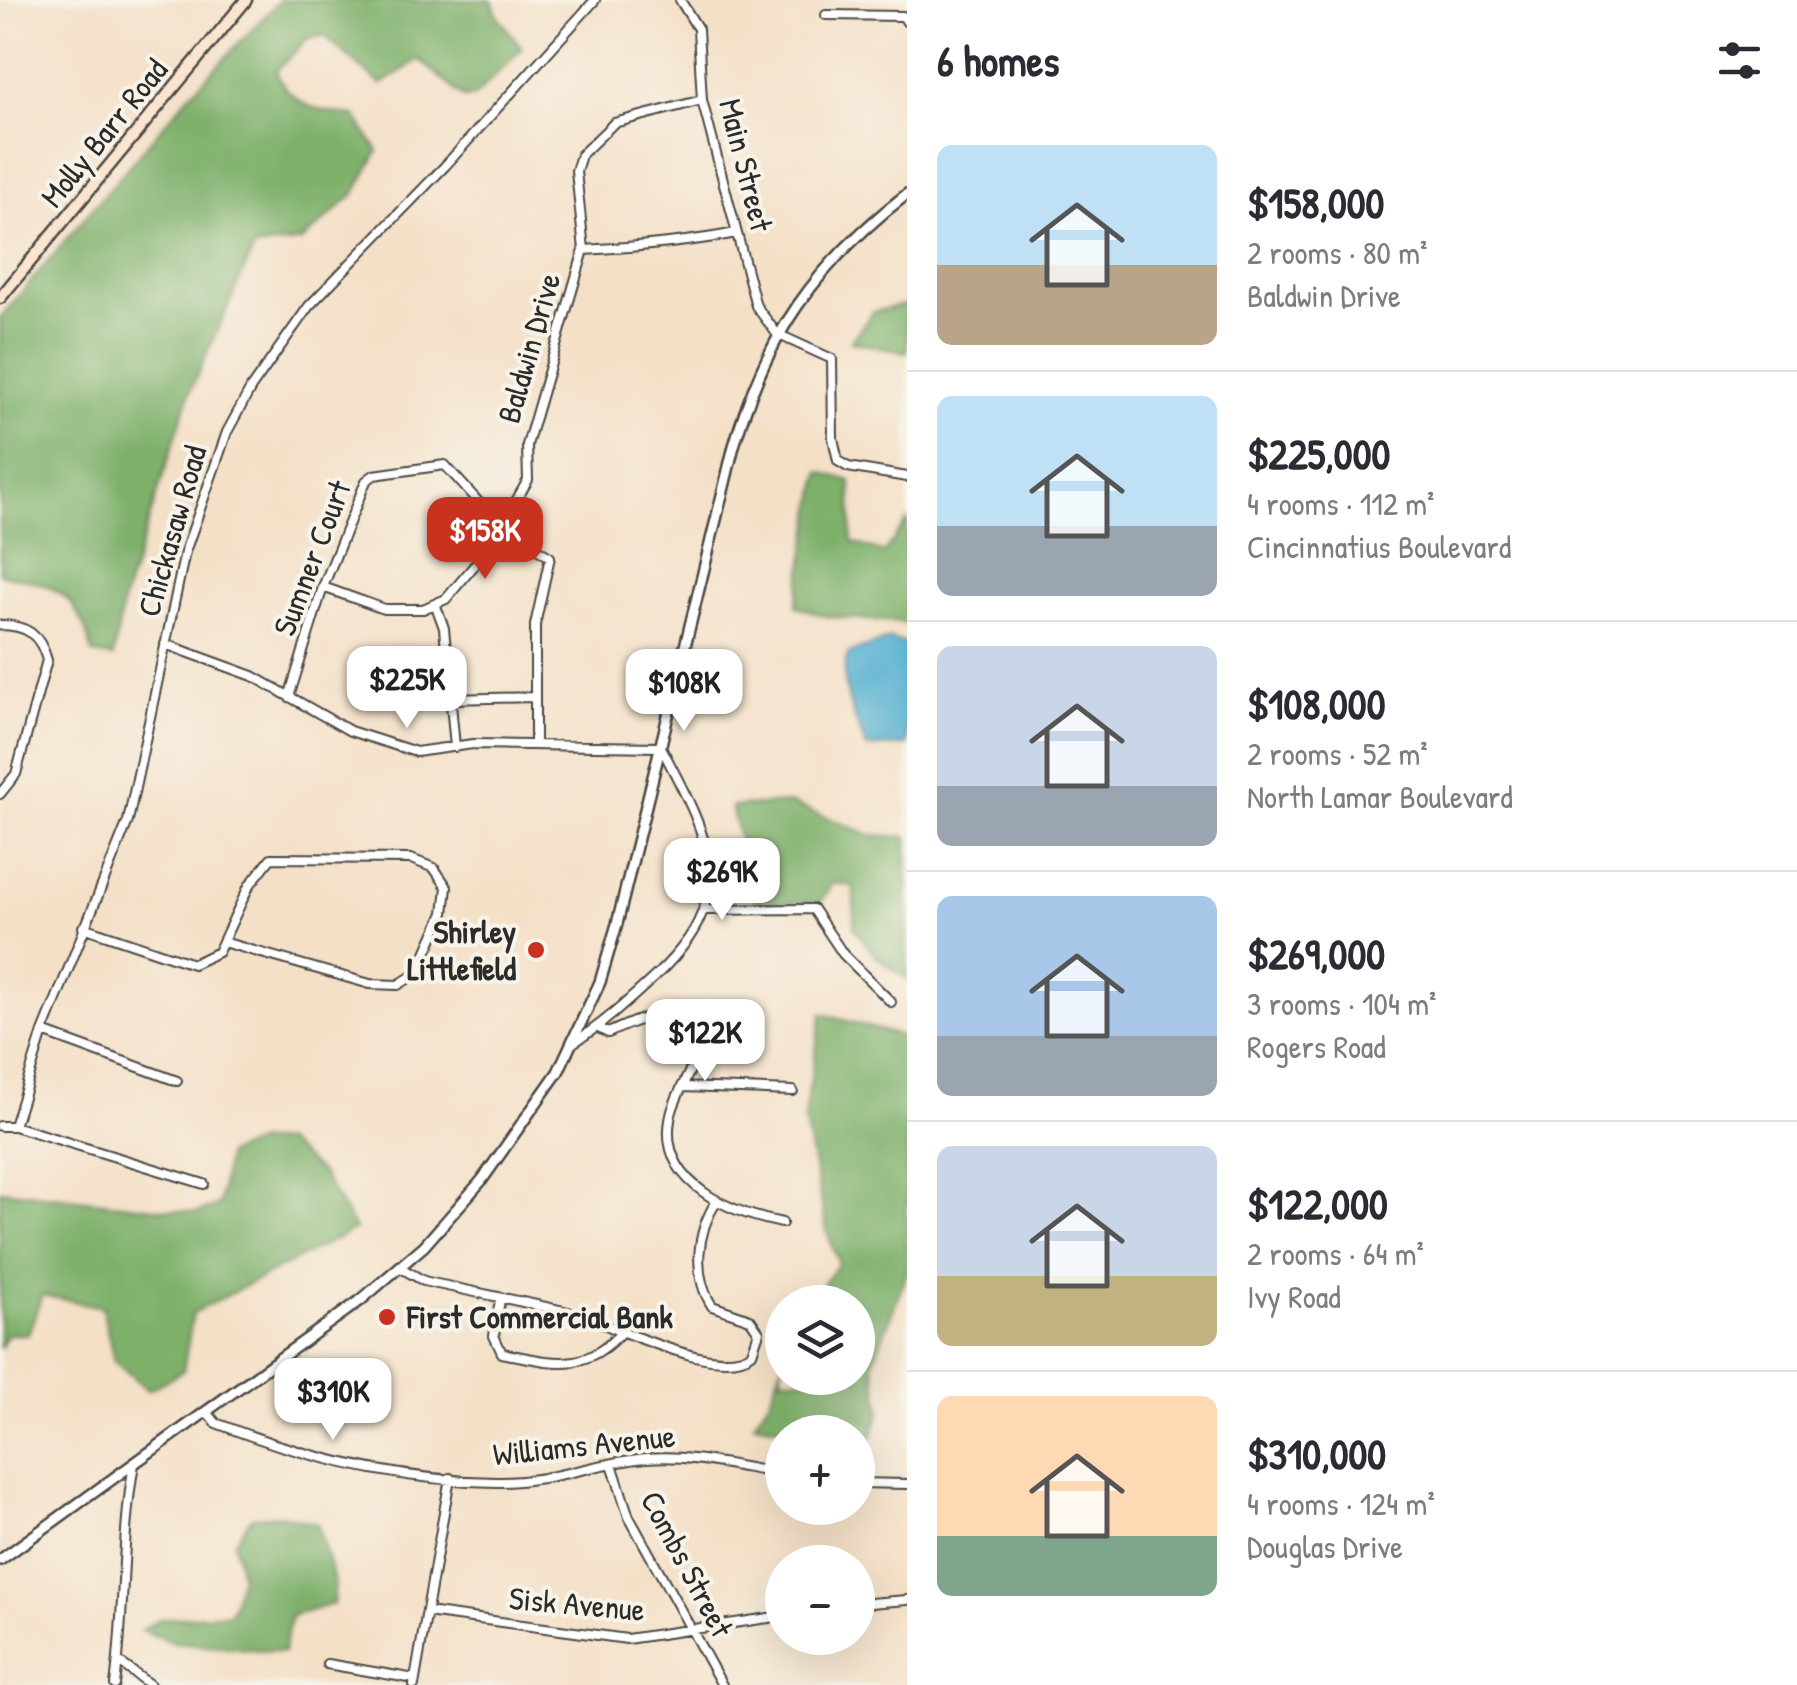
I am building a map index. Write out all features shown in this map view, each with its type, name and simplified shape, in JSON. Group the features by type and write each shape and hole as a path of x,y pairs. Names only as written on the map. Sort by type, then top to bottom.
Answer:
{"main road":[{"name":"Molly Barr Road","path":"0,298 246,0"}],"street":[{"name":"Chickasaw Road","path":"14,1126 42,1032 128,821 206,481 251,388 309,306 445,166 594,1"},
{"name":"Main Street","path":"682,1 698,29 702,100 756,306 778,334"},
{"path":"826,15 903,16 907,22"},
{"name":"Baldwin Drive","path":"436,606 457,588 501,527 528,480 527,445 584,250 576,171 581,155 614,123 702,100"},
{"path":"0,1560 401,1268 476,1187 538,1103 573,1043 600,982 734,446 759,369 778,334 835,256 907,194"},
{"path":"584,250 681,244 736,233"},
{"path":"778,334 832,359 833,438 838,461 848,467 907,477"},
{"name":"Sumner Court","path":"289,697 324,586 366,481 374,475 434,464 450,467 501,527"},
{"path":"501,527 550,558 536,624 535,743"},
{"path":"324,586 392,610 436,606 444,628 455,747"},
{"path":"0,625 25,628 42,643 46,660 16,774 0,794"},
{"path":"166,644 218,660 350,731 398,748 429,752 535,743 661,747"},
{"path":"449,699 535,696"},
{"path":"573,1043 598,1028 679,954 707,910 708,854 661,747"},
{"path":"83,927 194,964 209,960 223,942 254,876 271,858 411,860 434,868 446,887 444,913 417,973 398,985 370,984 223,942"},
{"path":"707,910 814,908 843,954 891,1002"},
{"path":"598,1028 608,1033 652,1015 672,1015 690,1023 698,1048 669,1122 672,1147 688,1178 716,1202 746,1216 782,1223"},
{"path":"42,1032 178,1081"},
{"path":"683,1087 793,1091"},
{"path":"0,1126 14,1126 204,1184"},
{"path":"401,1268 413,1278 568,1312 666,1348 736,1360 752,1353 759,1339 754,1324 717,1310 705,1291 699,1238 716,1202"},
{"path":"500,1300 494,1336 502,1354 562,1362 582,1360 597,1357 623,1330"},
{"name":"Williams Avenue","path":"207,1412 216,1423 314,1458 450,1478 532,1480 612,1464 674,1457 765,1471"},
{"path":"115,1685 124,1538 134,1464"},
{"name":"Combs Street","path":"612,1464 629,1517 722,1685"},
{"path":"327,1664 414,1682 450,1478"},
{"path":"875,1483 907,1484"},
{"path":"875,1603 907,1600"},
{"name":"Sisk Avenue","path":"427,1612 606,1638 639,1638 765,1619"},
{"path":"118,1661 150,1685"}],"green space":[{"path":"280,0 492,0 497,15 522,48 474,97 464,98 419,59 381,85 325,36 308,38 276,71 298,100 329,112 355,116 378,151 355,193 302,241 254,248 191,389 123,600 113,657 93,654 80,618 63,595 37,582 0,574 0,318 184,101"},
{"path":"907,304 907,353 851,341 873,312"},
{"path":"820,472 851,481 852,542 884,553 907,521 907,623 825,616 796,606"},
{"path":"789,803 871,835 907,837 907,979 876,956 854,928 854,886 833,883 821,902 756,903 731,807"},
{"path":"822,1014 907,1038 907,1273 875,1357 875,1285 823,1285 839,1263 828,1235 804,1118"},
{"path":"259,1142 284,1142 321,1173 355,1229 193,1313 183,1371 148,1390 114,1361 102,1307 42,1295 28,1334 7,1334 0,1349 0,1190 197,1213 219,1205 227,1154"},
{"path":"875,1374 881,1411 875,1428 875,1415 765,1415 765,1425 754,1423 771,1397 875,1395"},
{"path":"282,1515 317,1524 335,1584 333,1604 291,1616 283,1652 173,1642 141,1630 159,1619 230,1613 241,1575 234,1542 252,1517"}],"water":[{"path":"889,639 907,644 907,745 867,748 849,700 846,663 849,653"}],"place":[{"name":"Shirley Littlefield","path":"536,950"},
{"name":"First Commercial Bank","path":"387,1317"}]}
